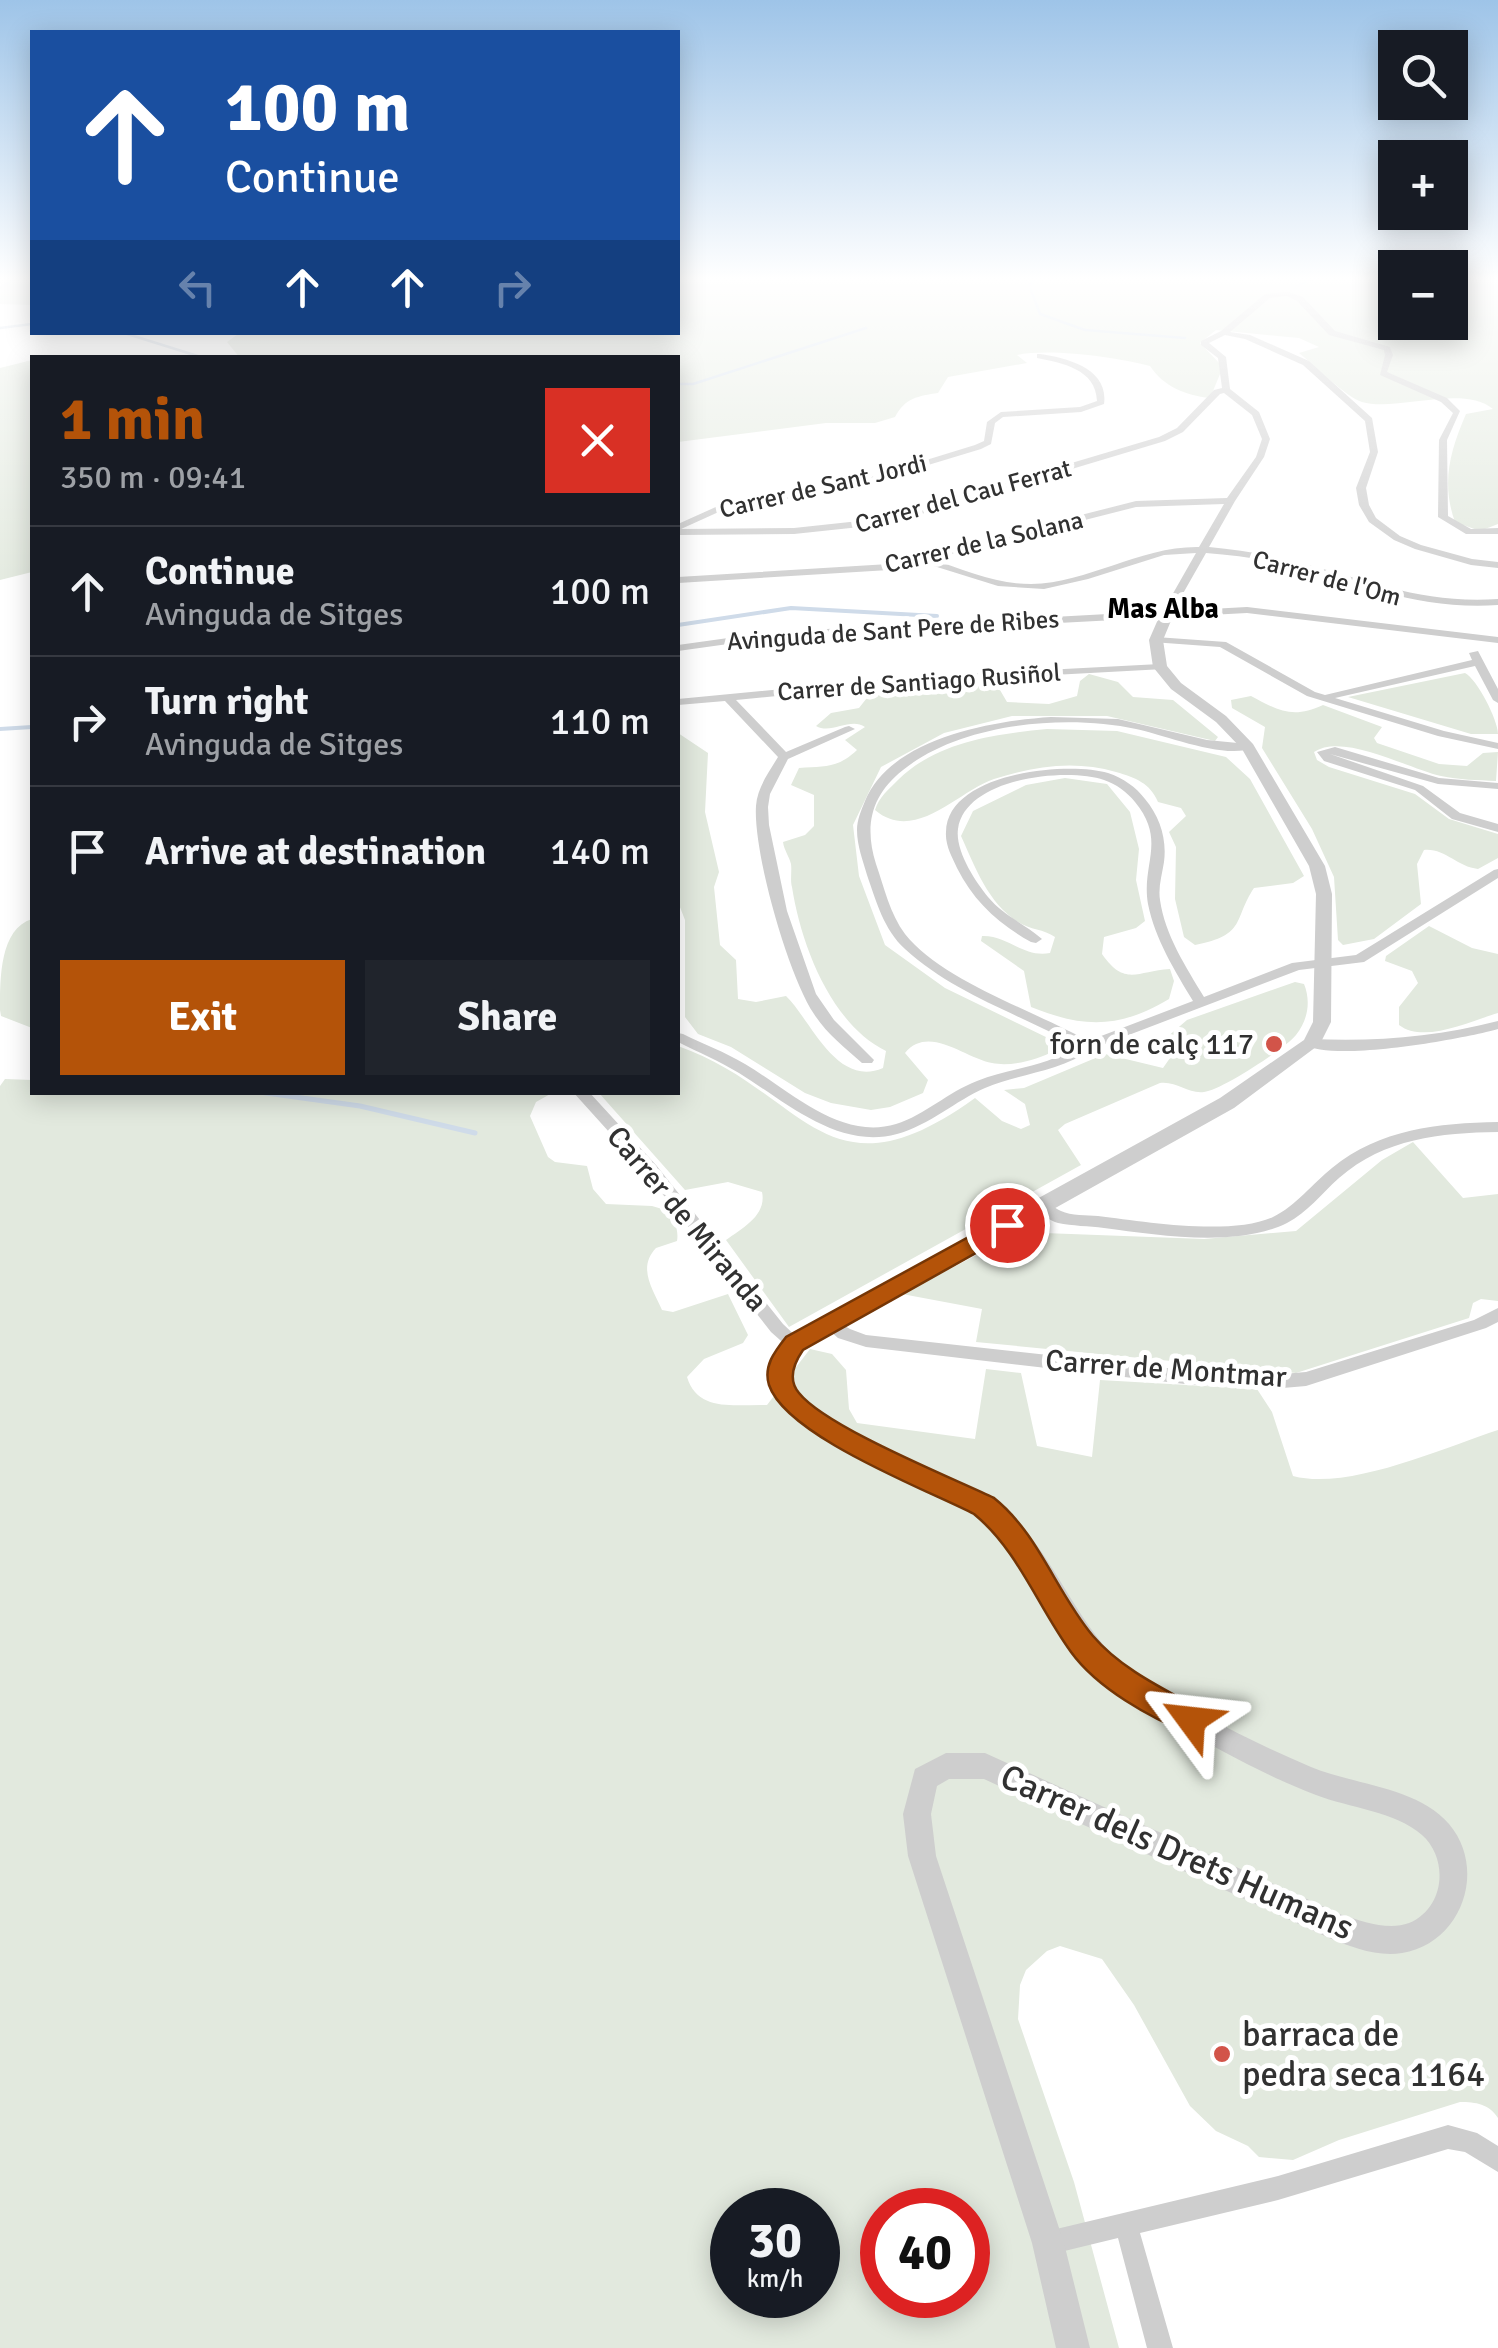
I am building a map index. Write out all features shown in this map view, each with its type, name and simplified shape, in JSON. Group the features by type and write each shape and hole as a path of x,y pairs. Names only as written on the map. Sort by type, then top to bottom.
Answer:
{"street":[{"name":"Carrer de Sant Jordi","path":"680,528 721,508 859,483 978,447 988,442 991,422 1001,415 1081,409 1101,402 1098,387"},
{"path":"794,1344 1227,1104 1311,1044 1322,1022 1322,880 1306,843 1236,732 1176,686 1160,667 1156,640 1168,611 1230,501 1260,457 1266,440 1256,414 1226,387"},
{"path":"1332,387 1366,415 1374,452 1364,478 1362,499 1366,512 1380,528 1432,552 1498,564"},
{"path":"1412,387 1444,400 1457,413 1444,440 1444,517 1469,532 1498,531"},
{"name":"Carrer del Cau Ferrat","path":"680,529 794,532 888,522 1162,439 1180,430 1217,392 1226,390"},
{"name":"Carrer de la Solana","path":"680,580 846,571 926,560 1136,504 1230,501"},
{"name":"Carrer de l'Om","path":"926,560 1006,585 1043,587 1143,555 1203,549 1294,564 1416,600 1457,605 1498,602"},
{"name":"Avinguda de Sant Pere de Ribes","path":"680,648 771,636 1168,611 1282,613 1498,640"},
{"path":"1470,639 1476,662 1498,700"},
{"path":"1156,640 1222,644 1293,686 1406,724 1498,746"},
{"path":"1326,697 1476,662"},
{"name":"Carrer de Santiago Rusiñol","path":"680,702 908,680 1160,667"},
{"path":"727,697 784,757"},
{"path":"1087,1046 975,992 897,934 865,847 864,820 873,798 896,770 936,742 1016,724 1111,722 1157,730 1197,744 1248,747"},
{"path":"849,729 784,757 768,785 762,812 798,970 816,1008 867,1060"},
{"path":"1498,786 1422,783 1328,759 1324,752 1335,750 1422,783 1456,816 1498,828"},
{"path":"1036,939 996,916 978,896 955,850 951,832 954,820 976,796 1018,776 1068,770 1117,780 1138,795 1157,838 1153,899 1160,924 1202,1004"},
{"path":"680,1039 742,1068 797,1104 840,1124 872,1132 920,1120 980,1085 1065,1061 1087,1046 1291,968 1359,959 1498,873"},
{"path":"1311,1044 1390,1046 1462,1036 1498,1025"},
{"name":"Carrer de Miranda","path":"583,1095 650,1169 794,1344"},
{"path":"1041,1205 1058,1217 1220,1230 1255,1227 1278,1221 1376,1144 1430,1130 1498,1127"},
{"name":"Carrer de Montmar","path":"829,1323 844,1334 866,1341 1185,1377 1271,1382 1306,1378 1480,1324 1498,1314"},
{"name":"Carrer dels Drets Humans","path":"794,1344 781,1362 780,1382 790,1401 822,1426 984,1506 1006,1524 1083,1646 1122,1681 1260,1759 1338,1791 1414,1814 1443,1838 1456,1876 1442,1914 1423,1932 1402,1940 1375,1940 1339,1928 985,1766 966,1764 932,1771 925,1778 918,1798 922,1856 1048,2243 1074,2348"},
{"path":"1048,2243 1361,2166 1448,2136 1470,2141 1498,2160"},
{"path":"1126,2225 1160,2348"}],"shaded area":[{"path":"0,387 30,387 30,572 0,580"},
{"path":"680,387 942,387 938,393 913,399 895,417 875,423 826,423 680,442"},
{"path":"1173,387 1215,387 1210,398"},
{"path":"1338,387 1498,387 1498,524 1480,531 1455,522 1448,480 1466,414 1493,409 1465,399 1376,404 1355,399"},
{"path":"1465,673 1486,700 1498,734 1471,734 1348,697"},
{"path":"1089,674 1118,682 1133,697 1173,700 1218,737 1215,741 1107,716 1012,716 944,733 881,767 853,825 859,876 885,945 945,988 1050,1039 1056,1044 1054,1051 1024,1062 999,1064 936,1042 915,1045 905,1053 928,1080 923,1093 890,1107 871,1110 831,1103 805,1093 731,1047 698,1034 685,1017 685,920 680,907 680,734 708,753 705,812 719,872 714,887 720,945 736,960 738,999 756,1002 786,996 838,1060 866,1072 883,1068 886,1051 849,1022 822,981 796,910 791,864 783,842 805,835 814,826 814,795 791,785 799,768 843,761 857,750 845,740 865,727 816,726 831,713 859,708 870,694 883,690 987,685 1000,690 1007,702 1049,704 1077,696 1080,681"},
{"path":"1251,696 1294,712 1323,705 1382,727 1374,738 1377,743 1439,764 1467,766 1483,753 1498,752 1496,781 1441,776 1342,746 1314,752 1317,760 1329,767 1415,794 1449,819 1498,834 1498,858 1478,869 1424,850 1417,864 1421,904 1374,939 1343,945 1338,940 1334,877 1312,829 1262,748 1265,727 1232,708 1231,700"},
{"path":"1047,729 1117,731 1226,757 1250,779 1304,876 1293,883 1254,888 1231,931 1195,945 1184,937 1175,899 1176,847 1169,832 1186,816 1181,808 1158,802 1142,782 1101,768 1039,768 994,779 921,818 890,819 875,810 881,797 899,779 931,756 987,737"},
{"path":"1065,778 1107,784 1130,812 1139,849 1136,880 1145,921 1136,928 1104,937 1102,954 1125,974 1170,969 1174,981 1169,999 1134,1016 1084,1022 1031,1007 1024,971 981,941 982,936 991,937 1032,952 1050,953 1055,937 1023,925 998,905 961,836 973,811 1026,785"},
{"path":"30,920 30,1027 1,1016 0,1010 4,956 21,924"},
{"path":"1429,926 1472,948 1498,954 1498,1013 1434,1032 1399,1025 1399,1007 1418,983 1412,971 1385,961 1386,956"},
{"path":"1295,982 1304,984 1306,990 1306,1017 1296,1035 1238,1077 1204,1092 1160,1083 1065,1124 1058,1130 1081,1165 789,1327 726,1240 757,1214 762,1192 728,1182 685,1190 601,1095 680,1095 680,1047 721,1066 818,1130 848,1141 883,1142 924,1129 975,1098 1002,1121 1021,1129 1030,1125 1025,1104 1004,1090 1024,1088 1105,1054 1163,1068 1170,1058 1166,1038 1187,1020"},
{"path":"5,1079 30,1080 30,1095 548,1095 536,1102 530,1116 548,1157 555,1162 587,1166 593,1189 606,1204 652,1206 671,1214 677,1241 656,1248 647,1271 662,1310 673,1312 728,1294 748,1335 743,1343 704,1359 687,1377 700,1396 720,1404 767,1405 810,1349 832,1354 846,1370 849,1409 857,1423 975,1439 986,1369 1021,1373 1037,1446 1092,1457 1100,1380 1257,1389 1272,1412 1293,1476 1315,1479 1368,1473 1498,1430 1498,2118 1482,2105 1460,2102 1339,2140 1293,2160 1259,2157 1248,2146 1216,2131 1190,2106 1134,2005 1102,1959 1060,1946 1047,1951 1026,1970 1020,1985 1018,2019 1074,2182 1119,2348 0,2348 0,1086"},
{"path":"1413,1142 1463,1198 1498,1194 1498,1301 1481,1299 1473,1303 1469,1318 1296,1373 976,1342 982,1309 902,1294 990,1248 1044,1233 1204,1239 1296,1231 1382,1160"}],"waterway":[{"path":"680,625 791,608 937,616"},
{"path":"0,729 30,727"},
{"path":"281,1095 360,1106 475,1133"}],"place":[{"name":"forn de calç 117","path":"1274,1044"},
{"name":"barraca de pedra seca 1164","path":"1222,2054"}],"district":[{"name":"Mas Alba","path":"1163,609"}],"route":[{"path":"1007,1225 794,1344 781,1362 780,1382 790,1401 822,1426 984,1506 1006,1524 1083,1646 1122,1681 1191,1720"}]}
